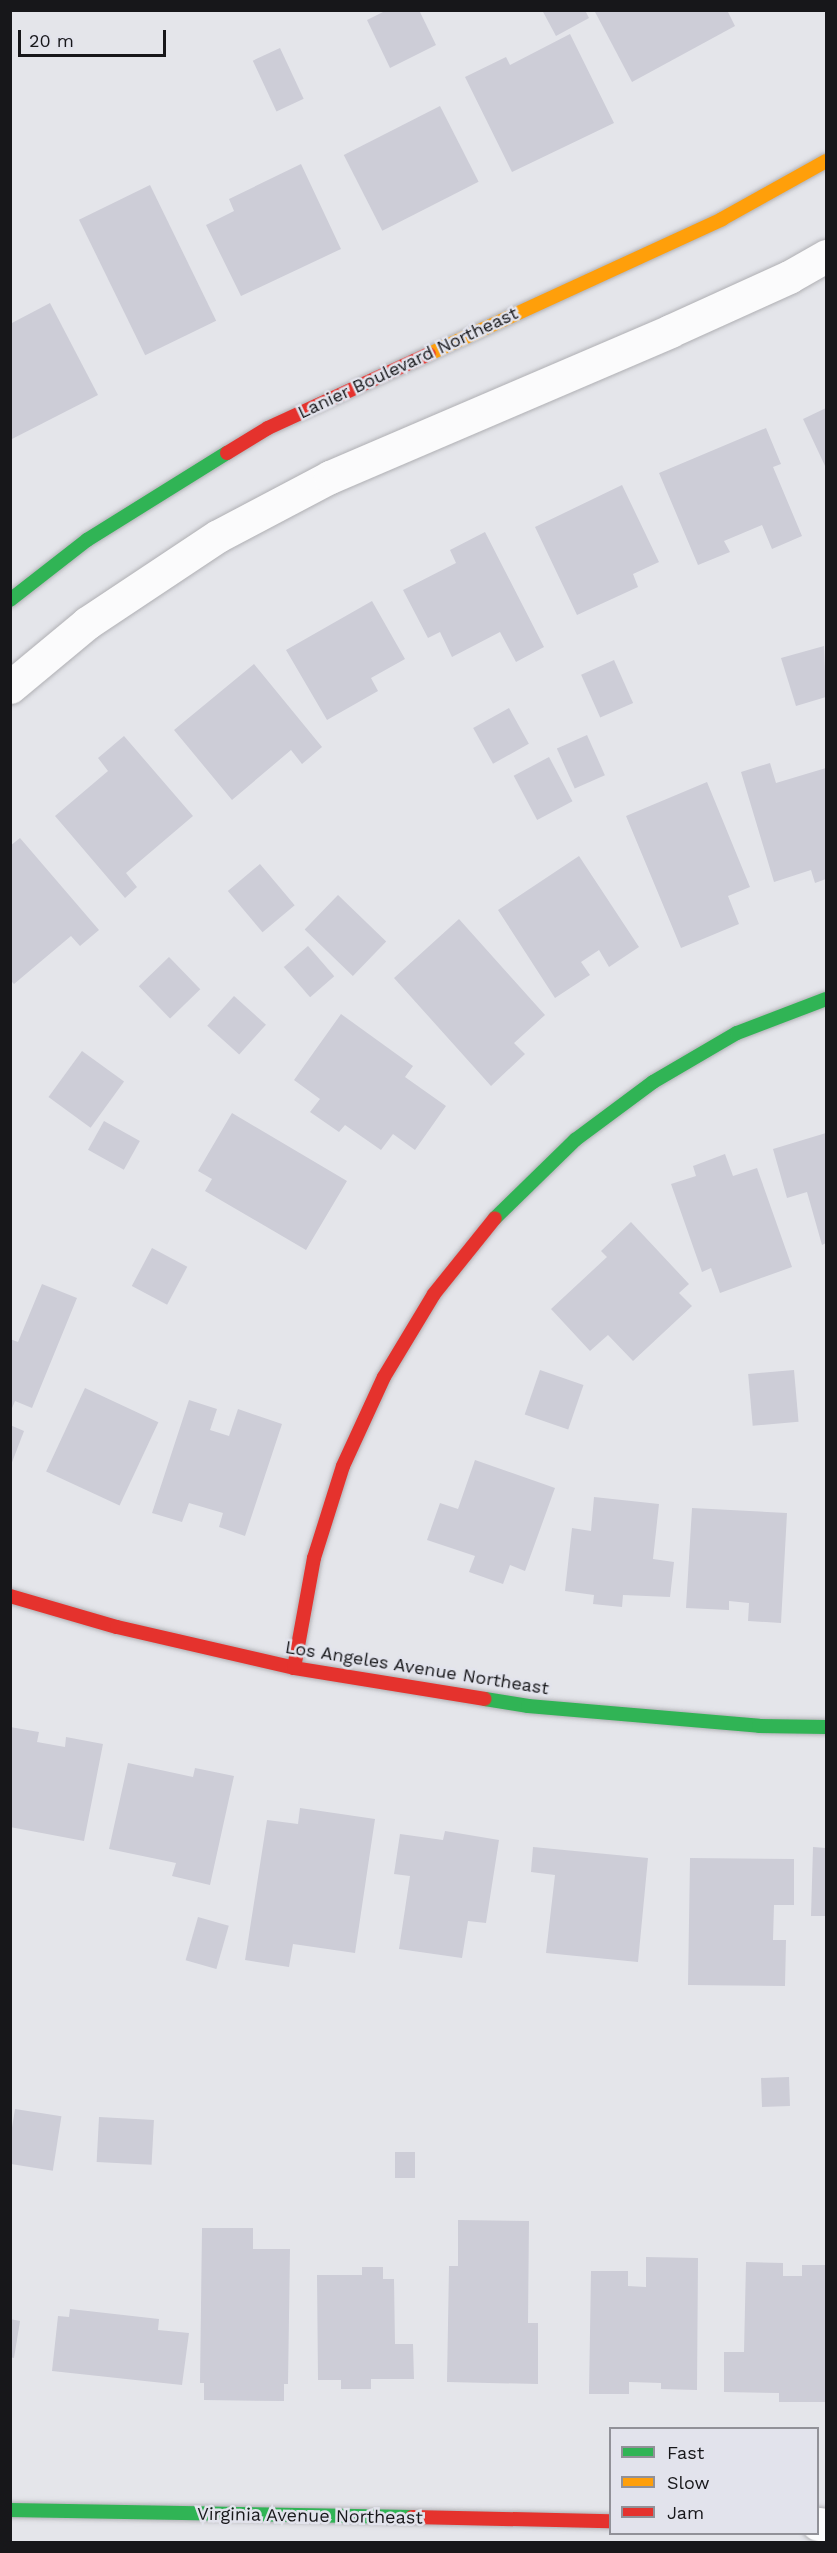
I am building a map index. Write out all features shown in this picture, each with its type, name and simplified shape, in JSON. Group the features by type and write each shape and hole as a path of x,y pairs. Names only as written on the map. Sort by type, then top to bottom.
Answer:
{"street":[{"name":"Lanier Boulevard Northeast","path":"10,600 87,540 268,428 722,219 826,161"},
{"path":"10,687 97,616 218,536 299,493 330,477 670,331 789,277 826,256"},
{"path":"294,1668 314,1558 343,1466 384,1377 434,1294 504,1207 574,1140 653,1082 737,1033 826,999"},
{"name":"Los Angeles Avenue Northeast","path":"10,1596 117,1627 294,1668 528,1706 759,1726 826,1726"},
{"name":"Virginia Avenue Northeast","path":"10,2510 609,2521"}],"building":[{"path":"387,10 419,10 436,45 390,68 367,20"},
{"path":"542,10 585,10 589,18 556,36"},
{"path":"594,10 727,10 735,26 632,82"},
{"path":"570,34 614,123 512,172 465,77 506,57 510,65"},
{"path":"280,48 304,99 276,111 253,61"},
{"path":"440,106 479,182 382,231 344,155"},
{"path":"301,164 341,249 241,296 206,225 234,211 229,199"},
{"path":"150,185 216,321 145,355 79,220"},
{"path":"50,303 98,395 10,440 10,324"},
{"path":"826,408 826,468 803,419"},
{"path":"766,428 781,464 773,467 802,536 772,549 762,525 724,541 730,552 698,565 659,473"},
{"path":"622,485 659,562 633,574 638,587 577,615 535,527"},
{"path":"485,532 544,647 516,662 500,632 452,657 440,632 428,638 403,590 456,563 450,550"},
{"path":"372,601 405,659 371,678 378,691 327,720 286,650"},
{"path":"824,646 826,697 796,706 781,658"},
{"path":"614,660 633,703 600,718 581,675"},
{"path":"254,664 322,747 302,764 291,750 232,800 174,730"},
{"path":"509,708 529,744 493,764 473,728"},
{"path":"587,735 605,775 575,789 557,748"},
{"path":"124,736 193,816 126,873 137,887 125,898 55,816 108,771 98,758"},
{"path":"549,757 572,801 537,820 514,776"},
{"path":"770,763 776,783 826,768 826,879 815,883 811,870 774,882 741,772"},
{"path":"707,782 750,887 728,896 739,924 681,948 626,816"},
{"path":"20,838 99,930 80,946 71,936 14,984 10,980 10,846"},
{"path":"579,856 639,947 609,967 599,950 581,962 590,975 555,998 498,910"},
{"path":"260,864 295,905 263,932 228,891"},
{"path":"338,895 386,942 353,976 305,930"},
{"path":"459,919 545,1015 514,1043 525,1054 491,1086 394,978"},
{"path":"308,946 334,976 310,997 284,967"},
{"path":"169,957 200,989 170,1019 139,986"},
{"path":"234,996 266,1025 239,1054 207,1026"},
{"path":"341,1014 413,1066 405,1077 446,1106 415,1150 393,1134 381,1150 345,1125 339,1132 310,1112 320,1099 294,1080"},
{"path":"82,1051 124,1082 91,1128 48,1097"},
{"path":"232,1113 347,1181 306,1250 205,1191 212,1179 198,1171"},
{"path":"104,1121 140,1141 124,1170 88,1150"},
{"path":"826,1133 826,1243 822,1245 807,1192 787,1198 773,1149"},
{"path":"725,1154 733,1176 757,1168 792,1267 720,1293 711,1268 702,1272 671,1184 696,1176 693,1166"},
{"path":"631,1222 689,1284 679,1293 692,1306 633,1361 608,1335 590,1351 551,1309 607,1257 601,1251"},
{"path":"152,1248 187,1267 167,1305 132,1286"},
{"path":"42,1284 77,1298 32,1408 15,1401 10,1413 10,1339 18,1342"},
{"path":"540,1370 583,1385 568,1429 525,1414"},
{"path":"794,1370 799,1422 753,1426 748,1374"},
{"path":"85,1388 158,1422 120,1506 46,1471"},
{"path":"189,1400 217,1409 210,1430 229,1436 238,1409 282,1424 245,1536 219,1527 223,1513 189,1503 182,1522 152,1513"},
{"path":"10,1425 24,1431 11,1465 10,1465"},
{"path":"475,1460 555,1488 525,1571 510,1565 503,1584 469,1572 475,1556 427,1540 440,1503 458,1509"},
{"path":"594,1497 659,1504 653,1559 674,1562 670,1597 623,1595 622,1607 593,1604 594,1595 565,1591 572,1528 591,1531"},
{"path":"692,1508 787,1513 781,1623 748,1621 749,1603 729,1601 729,1610 686,1608"},
{"path":"10,1727 39,1732 37,1742 65,1747 66,1737 103,1744 84,1841 10,1827"},
{"path":"128,1763 193,1777 195,1768 234,1776 210,1885 172,1876 176,1863 109,1849"},
{"path":"300,1808 375,1819 355,1953 293,1944 289,1967 245,1960 267,1820 298,1824"},
{"path":"445,1831 499,1840 486,1923 468,1921 462,1958 399,1949 410,1876 394,1874 400,1834 443,1840"},
{"path":"533,1847 648,1858 638,1962 546,1953 555,1875 531,1872"},
{"path":"813,1847 826,1848 826,1916 811,1916"},
{"path":"690,1858 794,1859 794,1905 774,1905 773,1940 786,1940 785,1986 688,1985"},
{"path":"198,1917 229,1926 216,1969 186,1960"},
{"path":"789,2077 790,2106 762,2107 761,2078"},
{"path":"15,2109 61,2116 53,2171 10,2164 10,2141"},
{"path":"99,2117 154,2120 152,2165 97,2162"},
{"path":"395,2152 415,2152 415,2178 395,2178"},
{"path":"458,2220 529,2221 528,2323 538,2323 538,2384 447,2382 449,2266 458,2266"},
{"path":"202,2228 253,2228 253,2249 290,2249 288,2384 284,2384 284,2401 204,2400 204,2383 200,2383"},
{"path":"646,2257 698,2258 697,2390 661,2389 661,2383 629,2382 629,2394 589,2394 591,2271 628,2271 628,2286 646,2287"},
{"path":"746,2262 783,2263 783,2276 802,2276 802,2265 825,2265 826,2402 779,2402 779,2393 724,2392 724,2352 744,2352"},
{"path":"362,2267 383,2267 383,2279 394,2279 395,2344 413,2344 414,2379 371,2379 371,2389 341,2389 341,2380 318,2380 317,2275 362,2275"},
{"path":"70,2309 159,2319 158,2330 189,2333 182,2385 52,2371 58,2316 69,2317"},
{"path":"10,2319 20,2321 14,2358 10,2357"}],"traffic: fast":[{"path":"10,600 87,540 227,453"},
{"path":"495,1218 575,1140 653,1082 737,1033 826,999"},
{"path":"485,1699 528,1706 759,1726 826,1727"},
{"path":"10,2510 412,2517"}],"traffic: slow":[{"path":"429,354 722,219 826,161"}],"traffic: jam":[{"path":"227,453 268,428 429,354"},
{"path":"294,1668 314,1558 343,1466 384,1377 434,1294 495,1218"},
{"path":"10,1596 117,1627 294,1668 485,1699"},
{"path":"412,2517 609,2521"}]}
